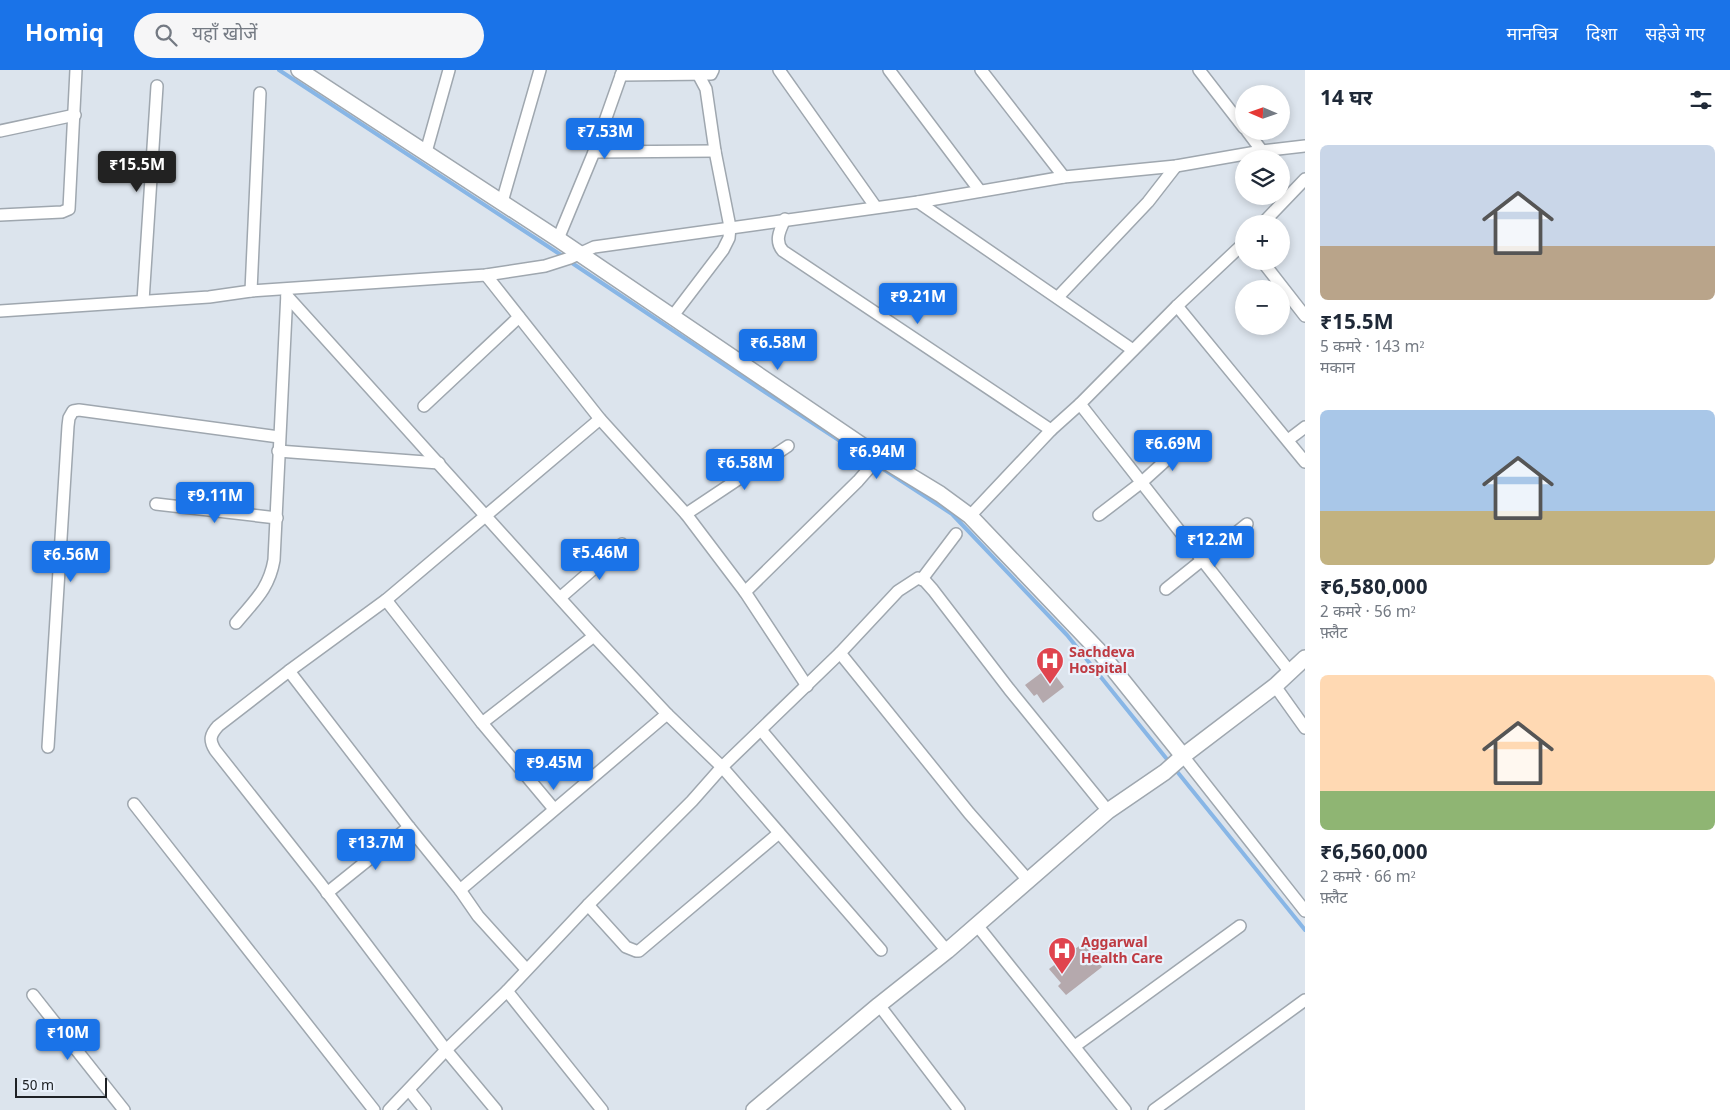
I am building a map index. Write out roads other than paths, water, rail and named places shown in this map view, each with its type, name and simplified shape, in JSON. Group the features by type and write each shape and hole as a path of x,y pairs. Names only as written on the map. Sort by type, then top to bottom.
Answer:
{"street":[{"path":"0,215 62,212 69,209 76,70"},
{"path":"299,70 558,239 574,256 672,317 877,460 940,494 970,516 1098,650 1179,759 1305,911"},
{"path":"426,152 449,70"},
{"path":"502,202 540,70"},
{"path":"558,239 594,152 622,73 710,74 713,70"},
{"path":"779,70 875,206"},
{"path":"889,70 980,190"},
{"path":"981,70 1064,177"},
{"path":"1199,70 1235,116"},
{"path":"672,317 728,243 730,227 706,89 698,74"},
{"path":"143,301 156,86"},
{"path":"251,292 260,93"},
{"path":"0,131 75,115"},
{"path":"1253,140 1261,150"},
{"path":"1271,150 1305,146"},
{"path":"594,152 716,150"},
{"path":"0,311 209,297 251,292 287,293 486,275 545,266 594,247 875,206 918,202 1064,177 1176,166 1235,156"},
{"path":"1058,297 1148,202 1176,166"},
{"path":"1271,215 1302,185"},
{"path":"918,202 1133,350"},
{"path":"785,219 778,238 780,248 783,251 1051,430"},
{"path":"970,516 1051,430 1080,404 1177,306 1235,252"},
{"path":"1269,270 1304,312"},
{"path":"486,275 600,419 686,514 745,592 807,686"},
{"path":"236,623 267,586 272,575 277,518 278,451 287,293"},
{"path":"287,293 594,636 667,714 722,767 881,950"},
{"path":"1177,306 1305,462"},
{"path":"424,406 519,317"},
{"path":"1080,404 1290,672"},
{"path":"48,747 68,426 69,418 73,411 79,410 279,438"},
{"path":"496,1110 446,1050 211,743 211,735 218,726 289,671 386,600 600,419"},
{"path":"1288,440 1305,427"},
{"path":"1099,515 1142,482 1185,443"},
{"path":"686,514 788,446"},
{"path":"278,451 439,463"},
{"path":"745,592 858,482 877,460"},
{"path":"156,504 277,518"},
{"path":"1166,589 1247,524"},
{"path":"389,1110 692,801 722,767 840,653 898,591 913,581 922,579 956,534"},
{"path":"561,597 622,544"},
{"path":"922,579 933,590 1009,689 1108,810"},
{"path":"386,600 482,724 554,808"},
{"path":"482,724 594,636"},
{"path":"840,653 969,813 1028,880"},
{"path":"760,1108 879,1005 947,951 1108,810 1165,772 1179,759 1275,686 1305,658"},
{"path":"289,671 460,890 478,916 526,969"},
{"path":"1275,686 1305,728"},
{"path":"460,890 554,808 667,714"},
{"path":"761,730 947,951"},
{"path":"134,804 374,1110"},
{"path":"327,893 409,827"},
{"path":"588,905 626,948 640,951 779,833"},
{"path":"976,924 1126,1110"},
{"path":"1075,1046 1240,926"},
{"path":"507,991 602,1110"},
{"path":"33,995 124,1110"},
{"path":"1154,1110 1305,1000"},
{"path":"879,1005 959,1110"},
{"path":"409,1090 425,1110"}],"waterway":[{"path":"279,70 564,257"},
{"path":"569,261 952,514 1067,635 1170,763"},
{"path":"1175,769 1305,930"}],"place":[{"name":"Sachdeva Hospital","path":"1050,685"},
{"name":"Aggarwal Health Care","path":"1062,975"}]}
